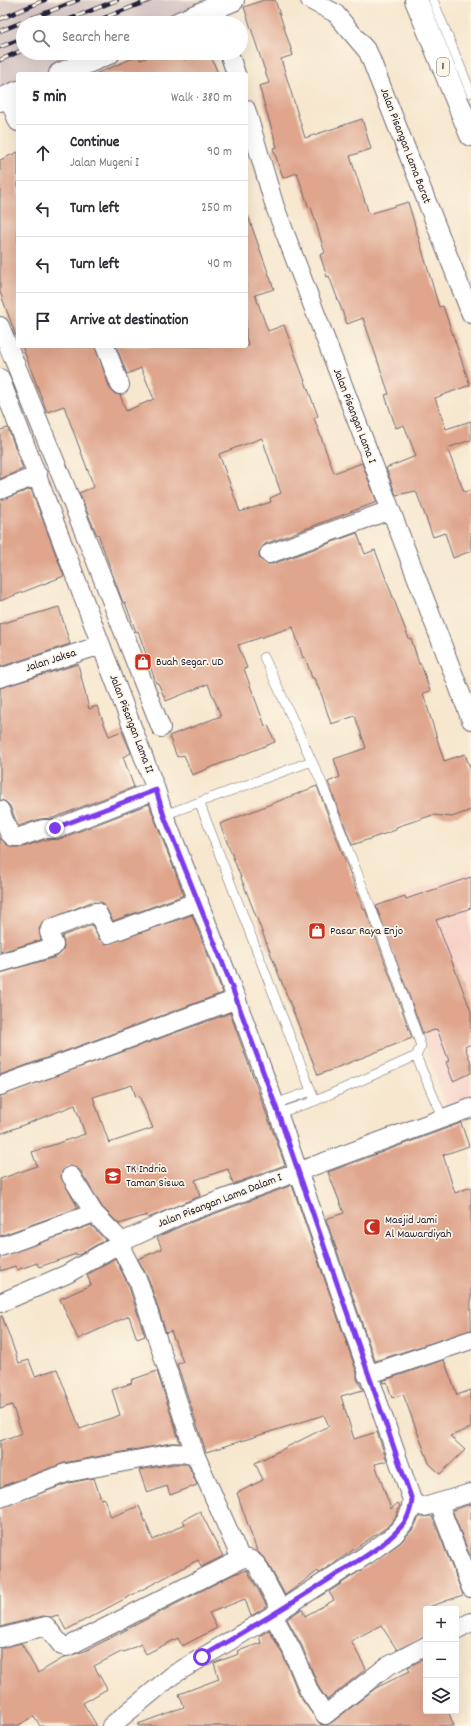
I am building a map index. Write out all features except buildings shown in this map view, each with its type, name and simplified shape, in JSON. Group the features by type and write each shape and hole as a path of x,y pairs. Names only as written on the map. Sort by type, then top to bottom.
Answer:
{"main road":[{"name":"1","path":"416,0 471,135"},
{"path":"203,16 223,10"},
{"path":"65,72 93,60"}],"street":[{"name":"Jalan Pisangan Lama Barat","path":"310,0 335,13 368,52 471,314"},
{"path":"231,60 235,72"},
{"path":"9,96 16,116"},
{"name":"Jalan Pisangan Lama I","path":"248,116 275,207 471,720"},
{"path":"0,326 95,559 161,728"},
{"path":"106,348 120,385"},
{"name":"Jalan Pisangan Lama II","path":"0,378 156,790 164,816 198,900 277,1108 300,1172 367,1375 412,1500"},
{"path":"0,490 38,475"},
{"path":"269,554 390,510"},
{"name":"Jalan Jaksa","path":"0,678 101,645"},
{"path":"0,810 9,833 13,837 20,837 43,829 55,828 156,790"},
{"path":"0,963 53,947 54,945 49,932 50,929 95,912 97,912 106,933 112,934 198,900"},
{"path":"0,1086 236,999"},
{"name":"Jalan Pisangan Lama Dalam I","path":"0,1303 67,1274 120,1243 180,1215 471,1108"},
{"path":"71,1176 94,1213 120,1243 139,1283 195,1454 241,1559"},
{"path":"0,1247 94,1213"},
{"path":"367,1375 471,1340"},
{"path":"0,1498 66,1473 173,1453 195,1454"},
{"path":"412,1500 417,1505 424,1507 439,1504 471,1493"},
{"path":"111,1726 173,1675 277,1613 368,1554 394,1534 405,1522 410,1512 412,1500"},
{"path":"439,1504 471,1588"},
{"path":"0,1638 46,1626 62,1646 67,1647 247,1557 257,1565 310,1693 325,1715 386,1667 423,1648"},
{"path":"459,1628 471,1622"}],"lane":[{"path":"433,0 471,93"},
{"path":"264,657 312,761 381,934 420,1040 419,1051 416,1056 315,1100 277,1108"},
{"path":"164,816 200,804 312,761"},
{"path":"200,804 315,1100"},
{"path":"416,1056 442,1119"},
{"path":"277,1108 312,1091"}],"shaded area":[{"path":"5,0 227,0 189,16 16,16 16,60 83,60 54,72 16,72 16,88 0,94 0,2"},
{"path":"471,871 471,1100 447,1108 373,905"}],"railway":[{"path":"0,19 45,0"},
{"path":"38,16 78,0"},
{"path":"77,16 117,0"},
{"path":"109,16 150,0"},
{"path":"0,31 16,25"},
{"path":"0,47 16,41"},
{"path":"0,60 16,53"}],"place":[{"name":"Buah Segar. UD","path":"143,662"},
{"name":"Pasar Raya Enjo","path":"317,931"},
{"name":"TK Indria Taman Siswa","path":"113,1176"},
{"name":"Masjid Jami Al Mawardiyah","path":"372,1227"}],"route":[{"path":"55,828 156,790 164,816 227,974 300,1172 367,1375 412,1500 410,1512 405,1522 394,1534 368,1554 273,1615 202,1657"}]}
